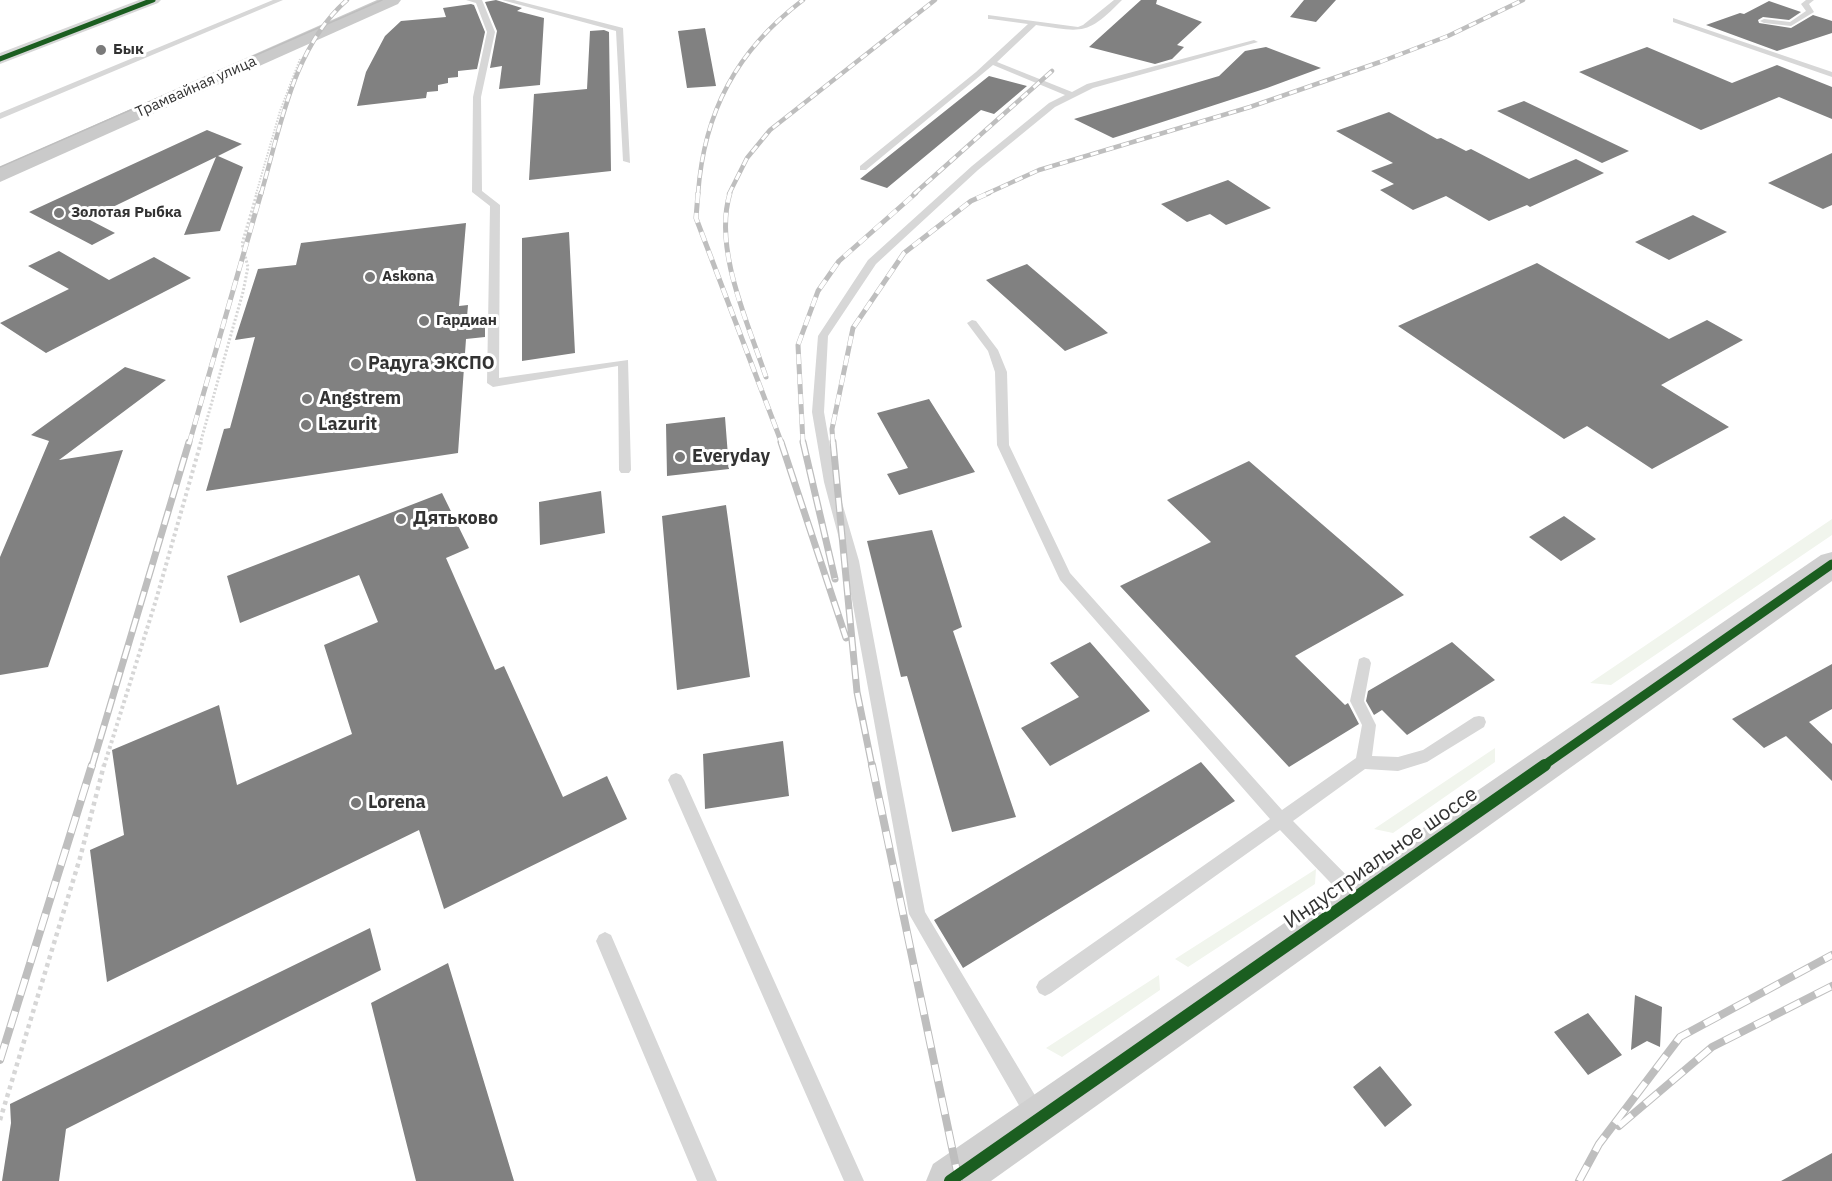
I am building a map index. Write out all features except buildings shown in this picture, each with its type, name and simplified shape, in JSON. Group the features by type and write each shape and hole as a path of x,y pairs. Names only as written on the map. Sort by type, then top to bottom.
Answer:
{"main road":[{"name":"Трамвайная улица","path":"0,155 358,0"},
{"name":"Трамвайная улица","path":"0,175 392,0"}],"street":[{"path":"0,59 153,0"},
{"name":"Индустриальное шоссе","path":"950,1181 1832,564"}],"lane":[{"path":"0,116 279,0"},
{"path":"471,0 479,2 491,32 477,97 477,192 495,205 493,383 624,363 625,470"},
{"path":"506,0 620,30 627,161"},
{"path":"991,17 1078,29 1086,27 1118,0"},
{"path":"1764,21 1791,24 1810,12 1804,2"},
{"path":"1676,20 1832,75"},
{"path":"863,168 991,62 1034,23"},
{"path":"1038,1120 917,914 852,561 830,482 818,412 823,336 872,262 975,168 1052,105 1090,86 1254,42"},
{"path":"991,62 1072,95"},
{"path":"972,323 993,350 1001,372 1003,445 1065,576 1281,820 1356,897"},
{"path":"1363,762 1369,725 1357,701 1364,663"},
{"path":"1045,987 1363,762 1398,764 1427,755 1479,722"},
{"path":"676,780 854,1181"},
{"path":"605,940 707,1181"}],"path":[{"path":"0,1120 80,858 111,737 156,600 243,292 248,267 242,244 280,111 298,67 299,50 291,45"}],"shaded area":[{"path":"1832,519 1832,535 1611,685 1590,683"},
{"path":"1495,748 1495,762 1393,833 1374,829"},
{"path":"1316,869 1315,884 1188,967 1175,959"},
{"path":"1159,975 1160,990 1062,1057 1046,1048"}],"tram line":[{"path":"0,167 382,0"}],"railway":[{"path":"261,194 282,116 301,65 313,41 347,0"},
{"path":"698,194 708,136 716,109 728,85 742,61 760,40 803,0"},
{"path":"729,194 747,158 770,130 935,0"},
{"path":"986,194 1039,170 1250,107 1380,62 1448,36 1523,0"},
{"path":"914,194 1052,71"},
{"path":"189,444 261,193"},
{"path":"698,193 696,218 782,444"},
{"path":"730,193 726,215 729,262 742,310 766,377"},
{"path":"803,444 798,345 818,291 839,261 916,193"},
{"path":"833,444 832,429 853,328 904,253 971,201 989,193"},
{"path":"92,766 189,442"},
{"path":"781,442 846,638"},
{"path":"803,442 835,579"},
{"path":"833,442 857,692 872,766"},
{"path":"0,1060 92,765"},
{"path":"872,765 959,1181"},
{"path":"1579,1181 1599,1144 1680,1037 1832,955"},
{"path":"1619,1126 1712,1047 1832,986"}],"cycle path":[{"path":"0,59 153,0"},
{"path":"950,1181 1832,564"}],"place":[{"name":"Бык","path":"101,50"},
{"name":"Золотая Рыбка","path":"59,213"},
{"name":"Askona","path":"370,277"},
{"name":"Гардиан","path":"424,321"},
{"name":"Радуга ЭКСПО","path":"356,364"},
{"name":"Angstrem","path":"307,399"},
{"name":"Lazurit","path":"306,425"},
{"name":"Everyday","path":"680,457"},
{"name":"Дятьково","path":"401,519"},
{"name":"Lorena","path":"356,803"}]}
